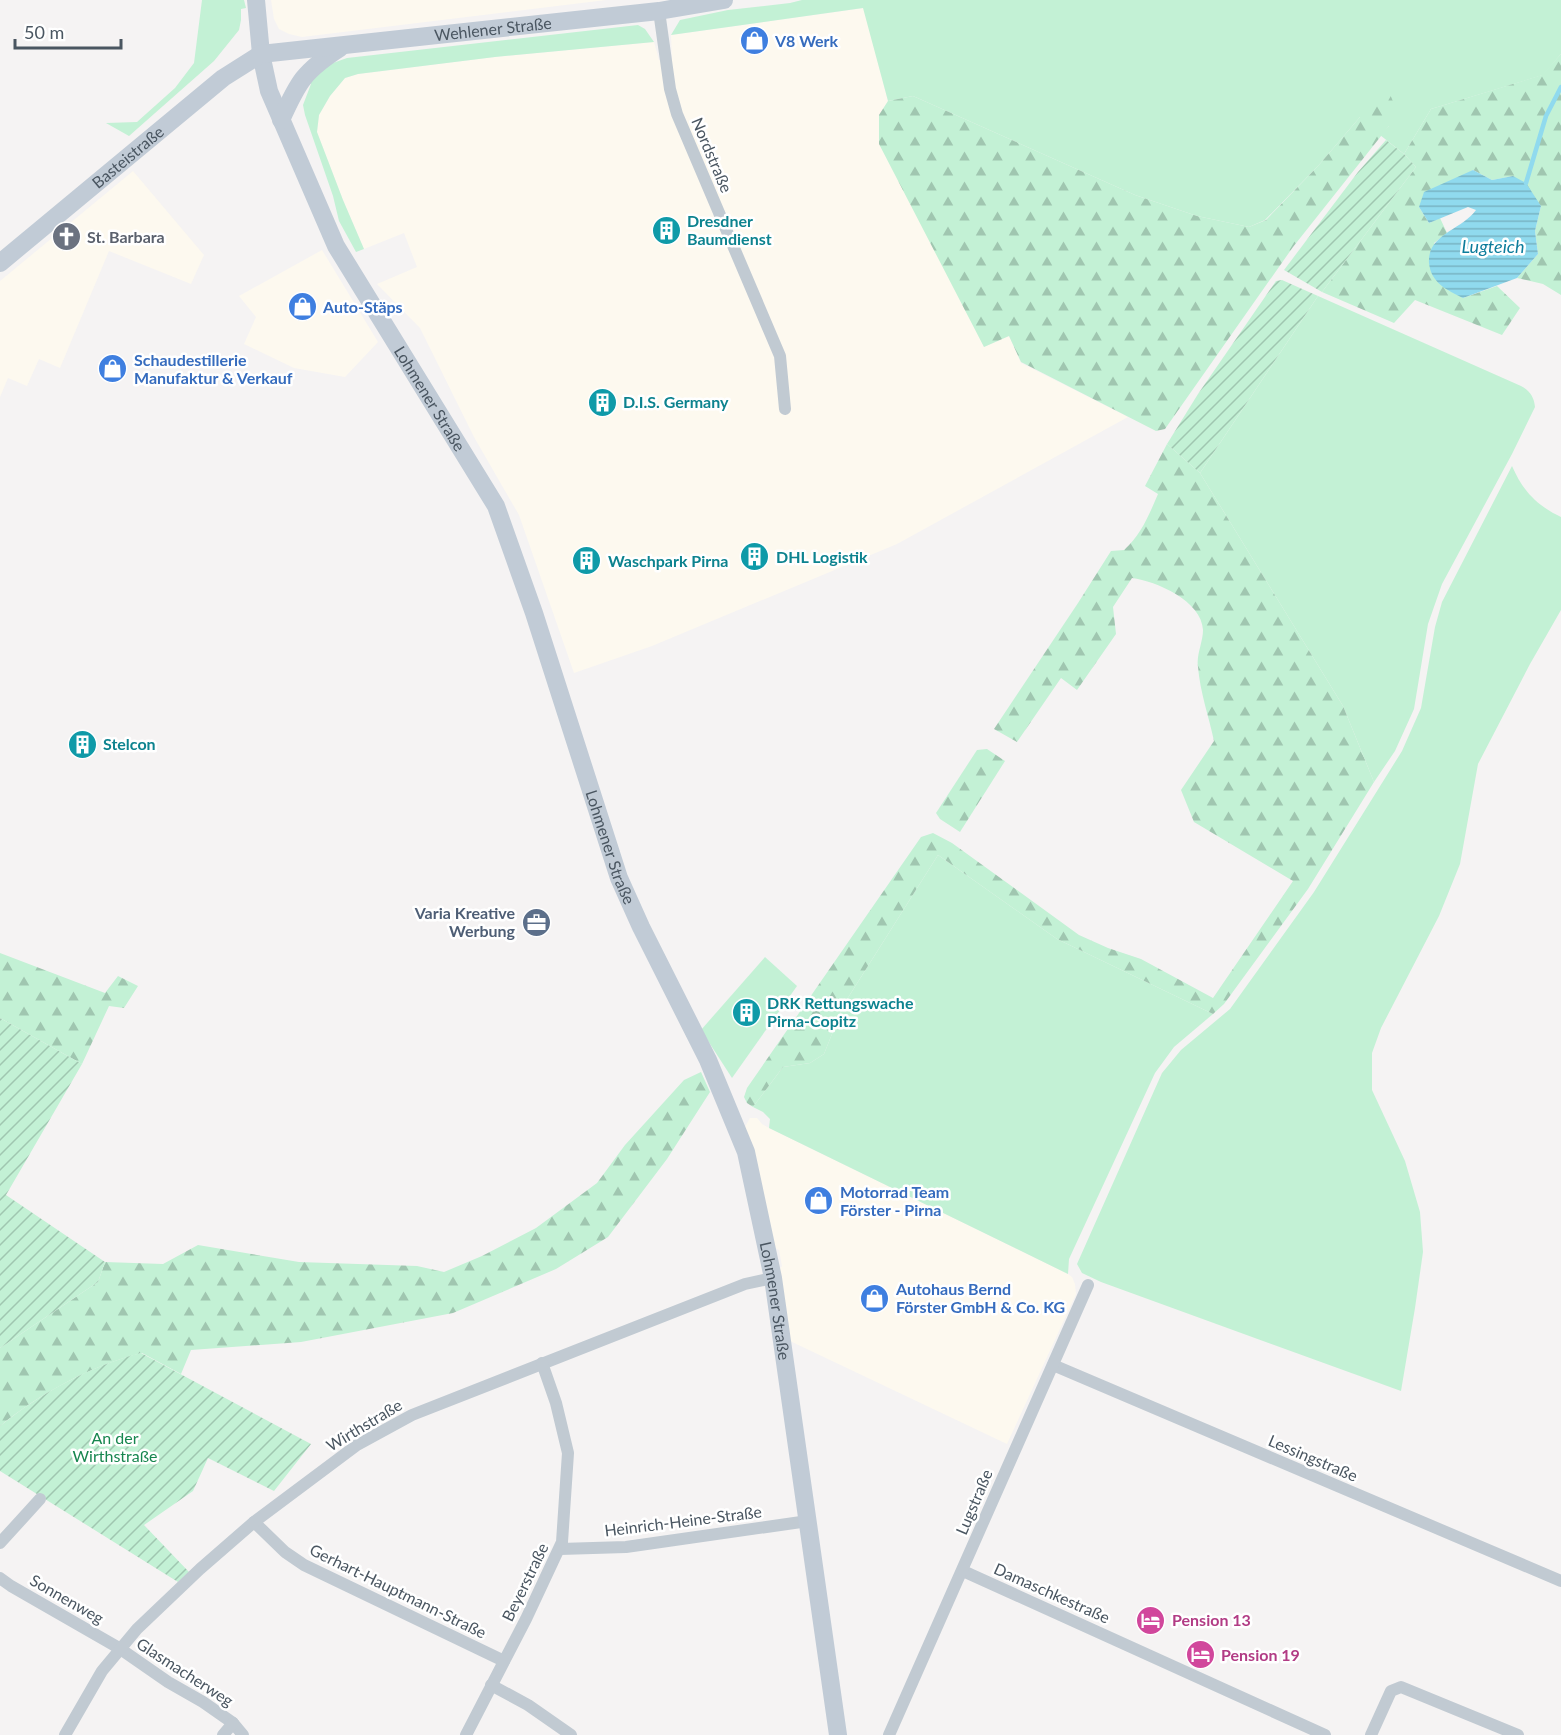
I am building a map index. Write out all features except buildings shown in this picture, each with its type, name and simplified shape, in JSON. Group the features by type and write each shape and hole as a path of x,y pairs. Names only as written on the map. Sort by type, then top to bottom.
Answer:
{"main road":[{"name":"Lohmener Straße","path":"255,0 261,54 269,91 336,246 496,506 534,613 619,878 708,1060 746,1152 773,1278 838,1735"},
{"name":"Wehlener Straße","path":"261,54 659,11 724,0"},
{"path":"281,120 296,87 315,64 344,45"},
{"name":"Basteistraße","path":"0,263 223,78 261,54"}],"street":[{"name":"Nordstraße","path":"659,11 670,88 677,114 780,356 784,409"},
{"name":"Wirthstraße","path":"65,1735 87,1695 119,1648 200,1569 254,1522 357,1446 412,1415 745,1284 773,1278"},
{"name":"Lugstraße","path":"892,1734 1088,1286"},
{"name":"Beyerstraße","path":"466,1735 560,1549 568,1453 556,1402 542,1363"},
{"name":"Lessingstraße","path":"1053,1365 1561,1581"},
{"path":"0,1543 40,1499"},
{"name":"Heinrich-Heine-Straße","path":"560,1549 626,1547 808,1521"},
{"name":"Gerhart-Hauptmann-Straße","path":"254,1522 285,1552 304,1565 504,1661"},
{"name":"Damaschkestraße","path":"963,1571 1325,1735"},
{"name":"Sonnenweg","path":"0,1578 10,1586 119,1648"},
{"name":"Glasmacherweg","path":"119,1648 233,1723 243,1735"},
{"path":"491,1685 528,1705 571,1735"},
{"path":"1371,1735 1391,1691 1401,1686 1518,1735"},
{"name":"Glasmacherweg","path":"223,1735 233,1723"}],"shaded area":[{"path":"271,0 606,0 302,37 279,29 274,19"},
{"path":"864,8 888,101 879,115 984,347 1009,336 1021,363 1128,417 897,544 652,646 574,673 519,515 474,437 420,328 377,284 417,267 404,233 364,249 317,132 319,115 330,96 345,78 358,74 495,57 654,42 659,60 672,59 671,35"},
{"path":"133,171 204,255 191,284 109,251 60,368 39,359 27,386 8,378 0,397 0,281"},
{"name":"Auto-Stäps","path":"322,250 378,342 345,377 294,368 244,344 256,317 239,296"},
{"path":"750,1118 757,1118 769,1128 1072,1277 1076,1294 1007,1444 790,1341 779,1270 782,1266 779,1250 775,1248 745,1127"}],"green space":[{"path":"202,0 244,0 246,8 241,9 239,30 214,61 129,136 106,123 137,122 175,88 194,63"},
{"path":"802,0 1561,0 1561,54 1543,75 1431,109 1404,154 1380,135 1389,126 1360,117 1318,166 1265,220 1249,227 1197,216 1135,195 913,96 888,101 863,8 671,35 680,20 728,10"},
{"path":"638,25 645,29 654,42 495,57 358,74 345,78 330,96 319,115 317,132 364,249 356,252 339,221 333,196 305,115 303,105 311,84 307,81 330,64 347,58"},
{"path":"1561,54 1561,295 1543,284 1517,278 1538,254 1535,231 1541,206 1513,176 1492,180 1473,170 1419,207 1429,223 1440,218 1447,233 1434,243 1463,298 1497,286 1520,308 1502,335 1415,300 1394,323 1322,292 1416,167 1404,154 1431,109 1542,75"},
{"path":"1388,91 1393,100 1394,109 1389,126 1293,247 1165,429 1156,431 1021,362 1009,336 984,347 879,144 879,115 888,101 913,96 1135,195 1197,216 1249,227 1266,220 1318,166 1360,117"},
{"path":"1386,140 1416,167 1322,292 1284,270 1358,172"},
{"path":"1282,280 1318,296 1200,473 1167,444 1198,394 1276,281"},
{"path":"1318,296 1521,386 1531,395 1535,407 1442,584 1428,624 1414,709 1395,751 1374,782 1343,706 1200,473"},
{"path":"1167,444 1200,473 1343,706 1374,782 1308,889 1224,1004 1213,1014 1057,939 938,855 844,1004 824,1054 810,1063 783,1067 753,1107 744,1097 747,1088 921,837 933,833 952,843 1079,935 1141,959 1213,998 1293,881 1194,822 1181,790 1214,741 1198,667 1203,630 1201,620 1195,610 1165,588 1132,578 1113,607 1116,634 1077,690 1061,678 1017,742 994,729 1111,551 1124,550 1140,531 1158,494 1145,486"},
{"path":"1512,466 1531,496 1561,517 1561,610 1478,764 1460,864 1439,916 1381,1028 1372,1053 1372,1090 1405,1161 1420,1212 1423,1252 1401,1391 1101,1282 1082,1273 1077,1264 1162,1073 1181,1050 1230,1009 1314,892 1402,751 1421,708 1435,627 1442,602"},
{"path":"987,749 1005,761 960,832 940,819 936,813 977,750"},
{"path":"938,855 1057,939 1213,1014 1174,1047 1155,1073 1069,1259 1068,1274 769,1128 770,1119 753,1107 783,1067 810,1063 824,1054 844,1004"},
{"path":"0,953 105,993 118,976 138,986 124,1008 109,1006 82,1064 0,1018"},
{"path":"765,957 797,986 732,1078 701,1030"},
{"path":"0,1018 82,1064 6,1195 105,1262 98,1282 0,1348"},
{"path":"701,1072 710,1092 667,1159 608,1237 556,1269 453,1313 301,1342 191,1350 181,1374 142,1353 123,1358 67,1382 0,1426 0,1348 98,1282 105,1262 163,1264 198,1245 299,1262 417,1266 444,1272 482,1256 536,1228 597,1183 625,1145 684,1080"},
{"name":"An der Wirthstraße","path":"141,1353 311,1444 274,1491 208,1458 193,1491 144,1525 189,1572 178,1582 0,1471 0,1426 32,1402 67,1382 103,1365"}],"water":[{"name":"Lugteich","path":"1473,170 1492,180 1513,176 1526,183 1541,206 1535,231 1538,254 1517,278 1463,298 1436,281 1430,270 1430,253 1439,239 1470,217 1476,210 1468,207 1429,223 1419,207 1424,192"}],"waterway":[{"path":"1526,183 1546,116 1561,87"}],"place":[{"name":"V8 Werk","path":"754,41"},
{"name":"Dresdner Baumdienst","path":"666,230"},
{"name":"St. Barbara","path":"66,237"},
{"name":"Auto-Stäps","path":"302,307"},
{"name":"Schaudestillerie Manufaktur & Verkauf","path":"113,369"},
{"name":"D.I.S. Germany","path":"602,402"},
{"name":"DHL Logistik","path":"755,557"},
{"name":"Waschpark Pirna","path":"587,561"},
{"name":"Stelcon","path":"82,744"},
{"name":"Varia Kreative Werbung","path":"536,922"},
{"name":"DRK Rettungswache Pirna-Copitz","path":"746,1012"},
{"name":"Motorrad Team Förster - Pirna","path":"819,1201"},
{"name":"Autohaus Bernd Förster GmbH & Co. KG","path":"875,1298"},
{"name":"Pension 13","path":"1151,1620"},
{"name":"Pension 19","path":"1200,1655"}]}
